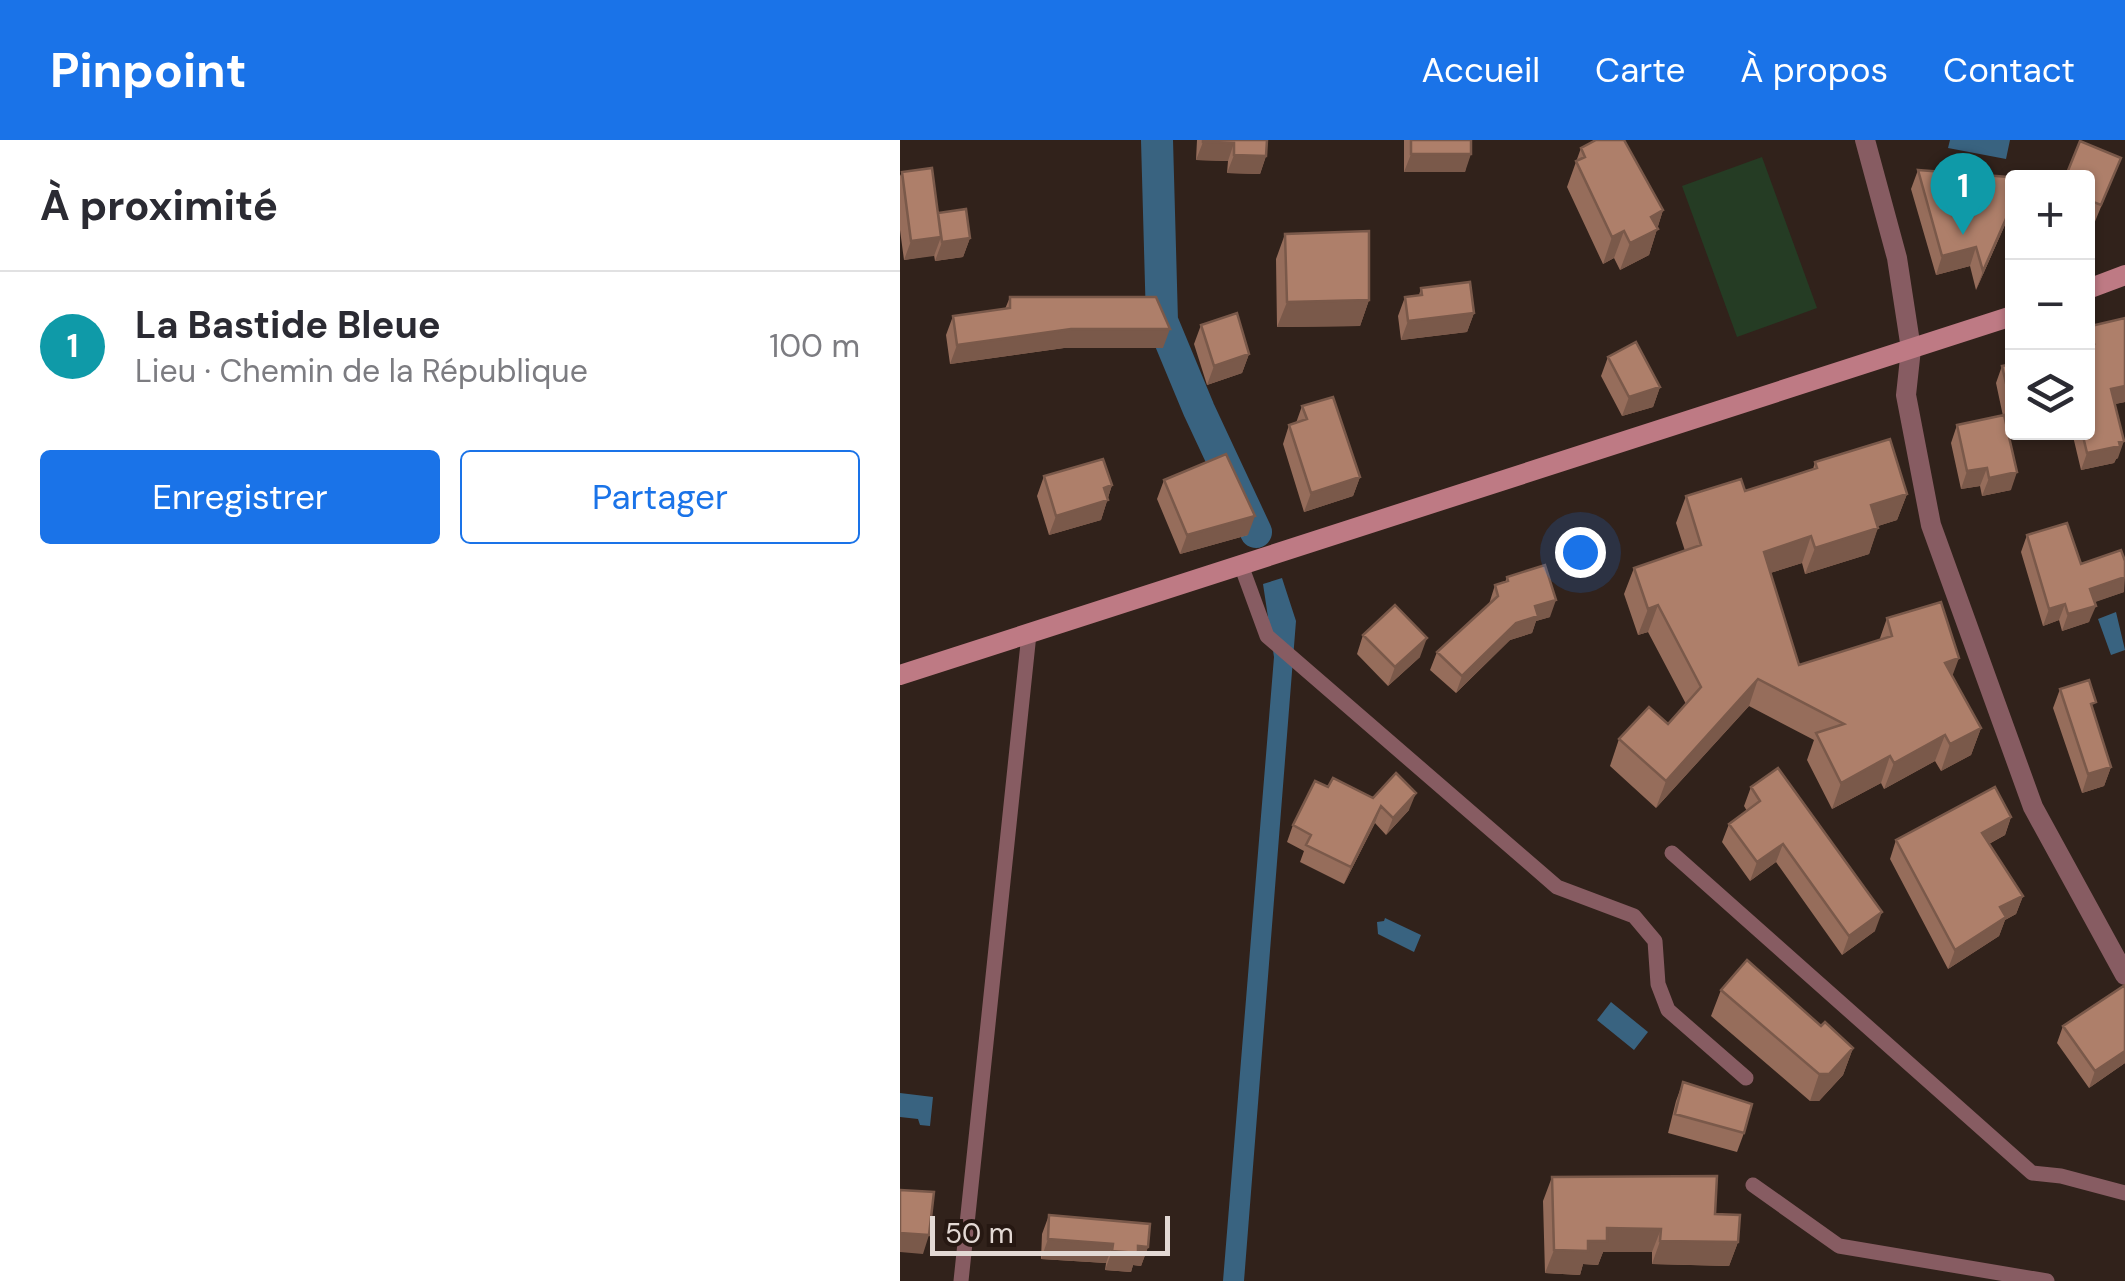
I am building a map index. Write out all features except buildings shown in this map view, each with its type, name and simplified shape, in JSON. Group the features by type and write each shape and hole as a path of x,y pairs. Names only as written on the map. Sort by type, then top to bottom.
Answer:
{"main road":[{"path":"2095,286 2125,275"},
{"path":"900,675 2005,318"}],"street":[{"path":"1865,140 1897,258 1911,349 1906,395 1931,526 2033,808 2125,975"}],"lane":[{"path":"1241,566 1266,636 1557,887 1634,916 1655,941 1658,984 1668,1010 1746,1078"},
{"path":"961,1281 1029,634"},
{"path":"1672,853 2032,1173 2062,1176 2125,1193"},
{"path":"1753,1186 1840,1246 2047,1281"}],"green space":[{"path":"1762,157 1817,308 1737,337 1682,186"}],"water":[{"path":"1950,140 2010,140 2006,159 1948,148"},
{"path":"1282,578 1296,621 1244,1281 1223,1281 1274,657 1263,584"},
{"path":"2116,612 2125,650 2111,655 2098,619"},
{"path":"1385,918 1421,935 1414,952 1378,934 1377,922"},
{"path":"1611,1002 1648,1032 1634,1050 1597,1020"},
{"path":"900,1093 933,1097 930,1126 920,1125 918,1119 900,1117"}],"waterway":[{"path":"1157,140 1162,321 1256,532"}],"place":[{"name":"La Bastide Bleue","path":"1963,235"}]}
